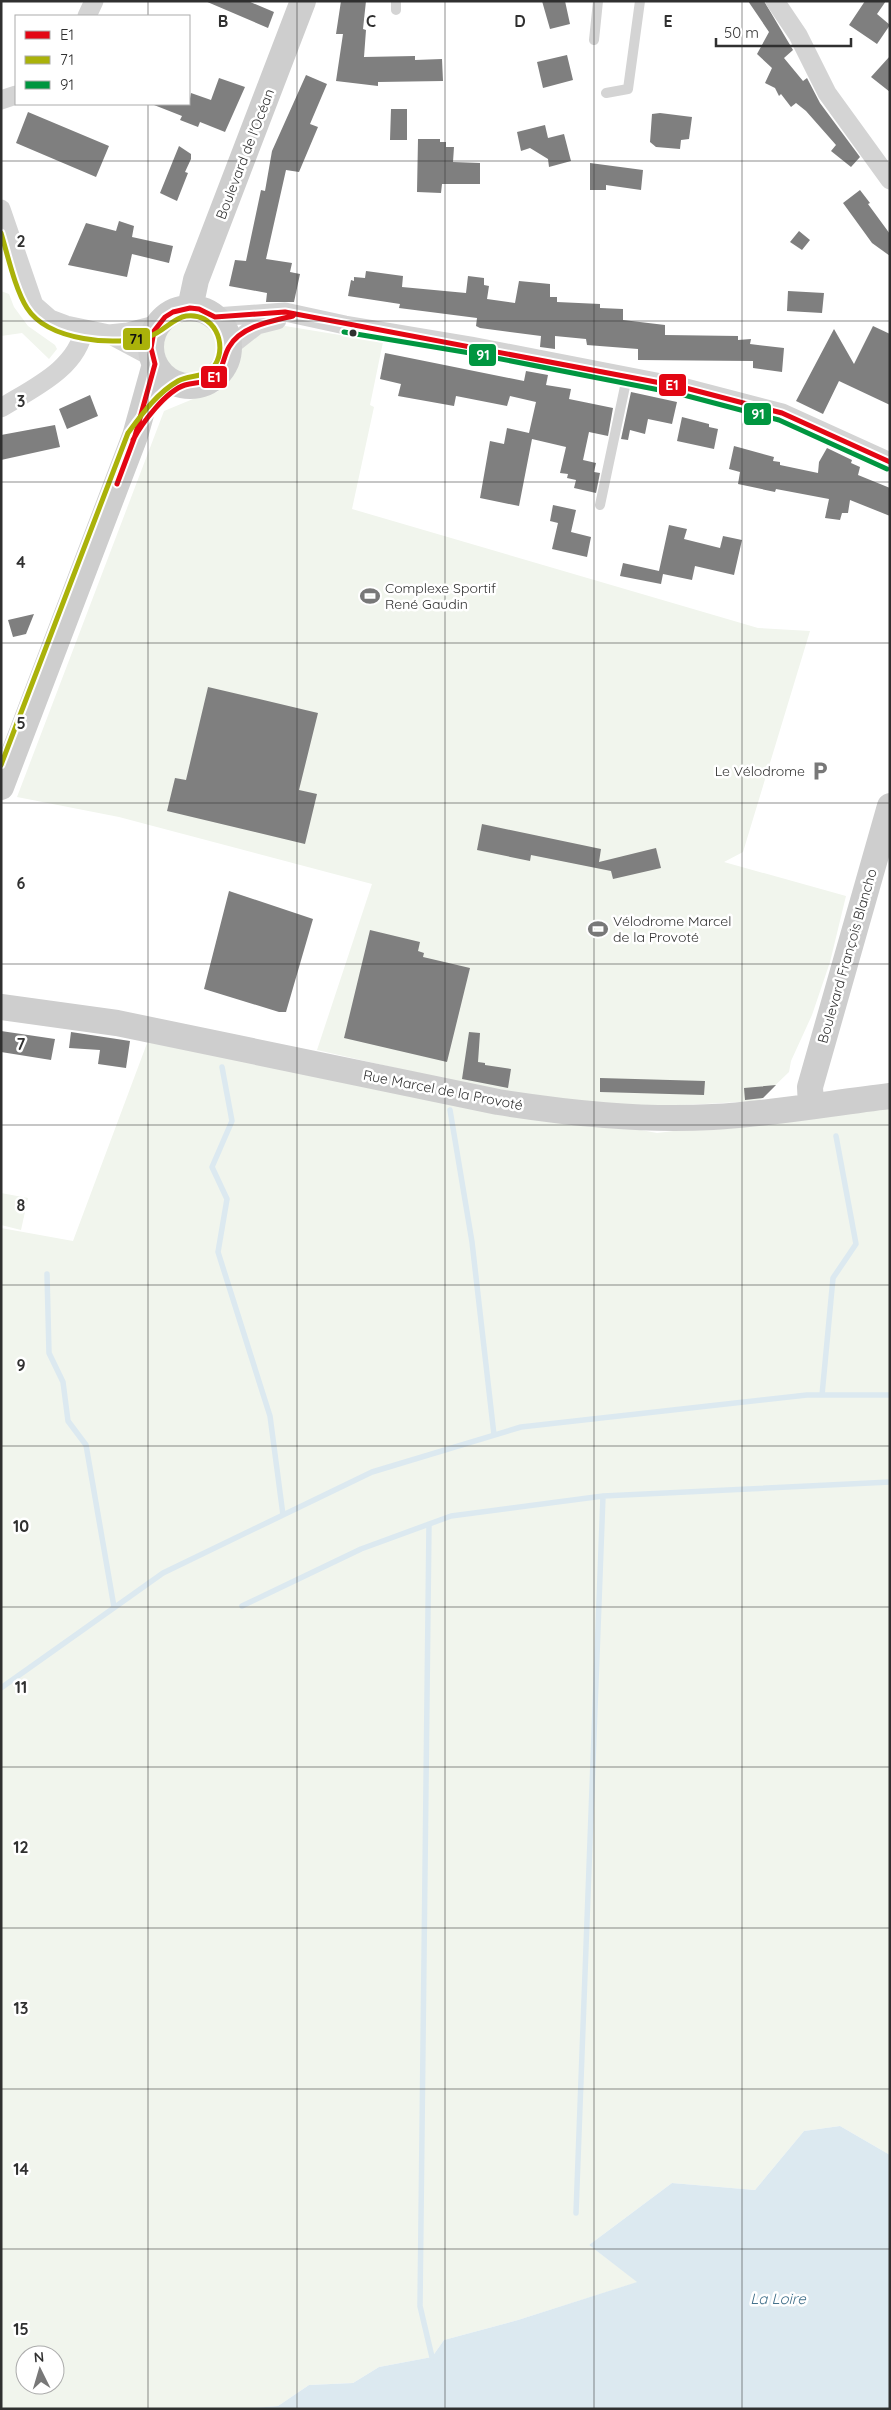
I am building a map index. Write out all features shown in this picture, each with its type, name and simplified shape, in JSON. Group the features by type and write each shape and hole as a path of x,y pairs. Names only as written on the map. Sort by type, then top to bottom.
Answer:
{"main road":[{"name":"Boulevard de l'Océan","path":"190,308 196,280 303,1"},
{"path":"1,787 135,436 154,360 152,340 159,324 173,312 190,308 208,312 215,317 225,331 229,347 225,363 215,376 200,384 184,385 170,380 154,360"},
{"path":"135,436 161,404 184,385"},
{"name":"Boulevard François Blancho","path":"811,1106 810,1087 890,806"},
{"name":"Rue Marcel de la Provoté","path":"1,1007 125,1025 545,1110 677,1118 748,1115 890,1096"}],"street":[{"path":"87,15 94,1"},
{"path":"776,1 798,35 833,103 890,180"},
{"path":"1,100 15,95"},
{"path":"1,209 34,305 50,319 109,334 128,332 159,324"},
{"path":"215,317 277,311 295,316 471,346 682,387 782,413 890,462"},
{"path":"229,347 257,325 295,316"},
{"path":"1,408 56,374 81,344 84,329"},
{"path":"109,334 154,360"}],"lane":[{"path":"594,40 598,1"},
{"path":"606,94 628,89 640,1"},
{"path":"600,505 627,377"}],"shaded area":[{"path":"1,291 9,294 14,307 28,326 55,345 57,349 49,359 22,333 1,336"},
{"path":"184,320 194,320 204,324 212,332 216,347 212,362 204,370 194,374 184,374 174,370 166,362 162,352 162,342 166,332 174,324"},
{"name":"Complexe Sportif René Gaudin","path":"285,326 383,342 370,405 374,407 352,509 758,628 810,631 743,852 724,862 846,896 830,962 812,1015 791,1061 789,1072 759,1101 634,1106 592,1104 489,1089 317,1050 372,884 119,817 17,797 164,411 193,399 217,392 237,370 239,348 251,333"},
{"path":"149,1038 657,1133 890,1105 890,2155 840,2126 804,2131 755,2190 672,2183 589,2245 638,2282 518,2320 444,2340 432,2357 379,2367 353,2383 309,2385 278,2406 242,2409 1,2409 1,1228 73,1241"},
{"path":"1,1193 28,1198 21,1230 1,1225"}],"water":[{"name":"La Loire","path":"840,2126 890,2155 890,2409 242,2409 278,2406 309,2385 353,2383 379,2367 432,2357 444,2340 518,2320 637,2282 589,2245 672,2183 755,2190 804,2131"}],"building":[{"path":"205,1 248,1 274,12 268,28"},
{"path":"341,1 366,1 363,29 366,30 364,57 415,56 415,60 442,59 443,81 378,82 378,86 336,81 343,34 336,34"},
{"path":"542,1 565,1 570,24 550,29"},
{"path":"748,1 764,1 793,50 784,58 803,81 807,78 820,103 860,157 851,167 831,151 836,145 806,111 796,103 791,107 781,94 779,96 775,88 765,83 772,68 757,54 769,32"},
{"path":"865,1 886,1 877,14 890,25 877,44 849,25"},
{"path":"567,55 573,80 543,88 537,62"},
{"path":"890,56 890,92 871,77"},
{"path":"306,75 327,84 310,124 318,127 299,172 286,170 266,259 292,263 290,272 300,274 294,302 266,302 267,293 229,286 235,260 246,261 261,190 265,191 272,151"},
{"path":"219,78 245,87 225,132 200,122 198,127 180,120 182,116 154,105 190,105 191,93 211,100"},
{"path":"391,109 407,109 407,140 390,140"},
{"path":"28,112 109,146 96,177 16,143"},
{"path":"660,113 692,117 689,139 681,140 680,149 656,147 650,142 652,114"},
{"path":"545,125 548,138 564,134 571,161 549,167 548,159 530,148 521,151 517,132"},
{"path":"418,139 440,139 440,142 446,142 446,147 454,147 453,162 480,163 480,184 442,184 441,193 417,192"},
{"path":"179,146 191,154 191,159 185,172 188,173 177,201 160,193"},
{"path":"590,163 643,170 641,190 606,185 606,190 590,190"},
{"path":"860,190 890,234 890,256 872,243 843,203"},
{"path":"119,221 134,226 132,237 173,246 169,263 132,254 127,277 68,265 86,223 116,231"},
{"path":"799,231 810,240 802,250 790,242"},
{"path":"366,271 403,276 402,287 466,293 468,276 484,278 484,285 489,286 487,299 515,303 519,281 550,284 550,297 557,297 557,302 600,304 600,308 623,309 623,320 665,325 665,335 738,336 738,340 751,339 750,344 784,348 782,372 753,368 753,361 638,360 638,349 587,345 586,339 555,336 555,349 540,347 541,336 480,328 476,326 477,318 399,308 400,304 348,296 351,280 354,281 354,277 365,278"},
{"path":"788,291 824,293 822,313 787,311"},
{"path":"873,326 890,334 890,405 839,381 823,414 796,401 834,329 854,364"},
{"path":"385,353 524,381 526,371 548,375 546,385 571,389 569,399 613,408 608,436 589,432 583,460 596,463 594,472 600,473 596,493 574,488 576,480 567,478 568,474 560,473 566,447 532,439 519,506 480,498 490,441 504,444 507,428 529,433 536,402 510,396 507,406 456,396 454,406 398,396 401,384 380,379"},
{"path":"631,392 677,402 672,424 648,419 645,434 630,430 628,440 621,439"},
{"path":"90,395 98,416 67,429 59,409"},
{"path":"682,417 709,424 709,427 718,429 714,449 677,441"},
{"path":"55,425 60,447 1,460 1,435"},
{"path":"734,446 774,457 773,461 780,462 780,465 818,473 819,462 827,448 852,460 851,463 860,467 858,475 890,488 890,516 850,500 848,513 842,513 840,520 825,518 829,499 776,489 775,492 738,484 740,472 729,469"},
{"path":"553,505 576,510 571,532 591,537 587,557 552,549 558,523 550,521"},
{"path":"669,525 687,529 684,539 720,548 723,536 742,540 734,575 695,566 692,580 663,574 661,584 620,576 623,563 659,571"},
{"path":"34,614 26,634 13,637 8,620"},
{"path":"208,687 318,713 299,790 317,794 305,844 167,811 175,778 186,780"},
{"path":"482,824 601,849 599,862 656,848 661,868 613,879 611,871 531,855 530,861 477,850"},
{"path":"229,891 313,919 286,1012 279,1012 204,989"},
{"path":"370,930 420,942 418,951 424,953 423,957 470,968 447,1062 344,1038"},
{"path":"1,1031 55,1039 51,1060 1,1052"},
{"path":"71,1032 130,1041 126,1068 98,1064 100,1050 69,1048"},
{"path":"469,1032 480,1033 478,1062 511,1069 508,1088 462,1079"},
{"path":"600,1078 705,1081 704,1095 600,1092"},
{"path":"776,1085 763,1098 745,1100 744,1088"}],"waterway":[{"path":"222,1067 232,1121 212,1167 227,1199 218,1252 270,1416 283,1515"},
{"path":"450,1110 472,1242 494,1435"},
{"path":"822,1395 833,1278 856,1244 836,1136"},
{"path":"47,1274 49,1353 63,1382 68,1421 86,1445 114,1607"},
{"path":"1,1688 163,1573 372,1472 521,1427 807,1395 890,1395"},
{"path":"242,1606 361,1549 451,1516 603,1496 890,1482"},
{"path":"576,2213 603,1496"},
{"path":"429,1524 420,2306 432,2357"}],"transit line":[{"name":"71","path":"1,233 15,282 27,308 37,319 50,328 84,339 119,341 150,336 181,317 196,316 211,324 216,331 220,348 219,357 211,369 202,374 178,381 170,386 150,404 128,433 1,765"},
{"name":"E1","path":"117,484 135,436 155,364 151,348 154,331 165,317 173,312 190,308 199,309 215,317 285,312 682,387 782,413 890,462"},
{"name":"E1","path":"133,440 148,417 170,394 185,385 207,381 214,377 222,367 229,347 241,334 249,329 293,316"},
{"name":"91","path":"344,332 470,353 680,394 779,420 887,469"}],"place":[{"name":"Complexe Sportif René Gaudin","path":"370,596"},
{"name":"Le Vélodrome","path":"820,771"},
{"name":"Vélodrome Marcel de la Provoté","path":"598,929"}]}
